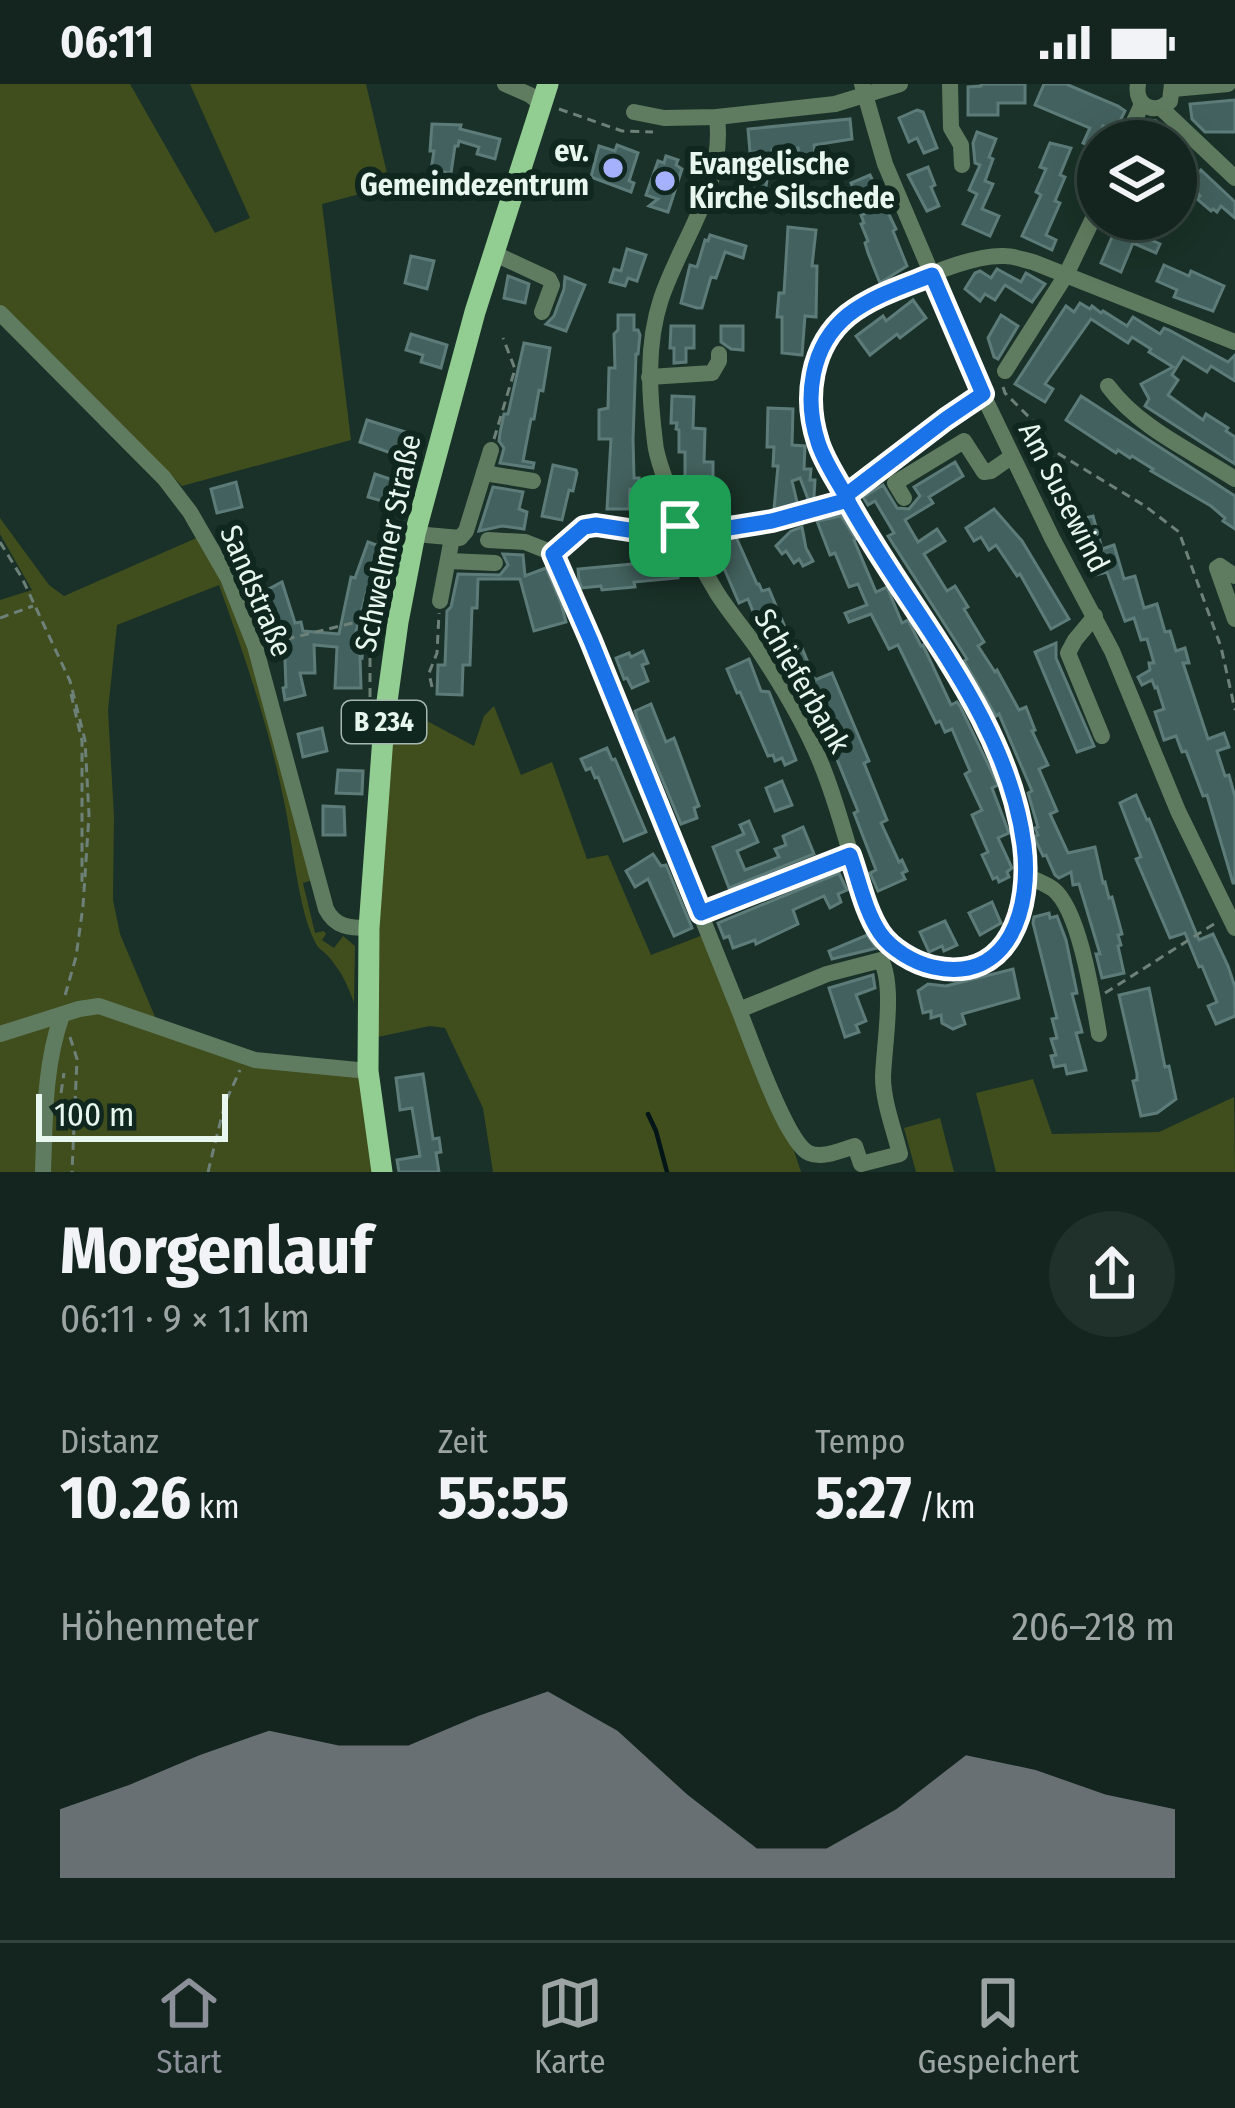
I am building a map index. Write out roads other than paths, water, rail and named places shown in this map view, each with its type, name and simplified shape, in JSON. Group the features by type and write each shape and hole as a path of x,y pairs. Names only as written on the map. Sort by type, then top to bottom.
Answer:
{"main road":[{"name":"Schwelmer Straße","path":"382,1172 368,1071 369,928 384,723 398,622 415,534 493,254 544,94"}],"street":[{"path":"505,84 530,95 544,94"},
{"path":"634,112 664,118 716,117 835,104 863,89 900,84"},
{"path":"950,84 951,128 961,146 962,165"},
{"path":"1138,84 1136,94 1149,108 1161,108 1171,100 1173,86 1228,84"},
{"name":"Am Susewind","path":"863,89 885,164 983,394 1112,651 1178,811 1232,921"},
{"path":"1135,120 1142,104"},
{"path":"1161,108 1235,178"},
{"name":"Schieferbank","path":"716,117 716,170 660,301 649,367 655,449 683,530 718,595 799,719 826,776 881,934 901,953 927,966 954,970 977,966 999,953 1022,907 1027,876 1024,842 1011,778 968,694 846,498 819,446 809,408 810,384 827,339 849,314 882,295 986,257 1006,256 1033,262 1235,341"},
{"path":"1004,378 1070,276 1085,240"},
{"path":"493,254 549,279 552,285 542,312"},
{"name":"Sandstraße","path":"0,313 164,478 190,512 227,578 255,646 326,909 343,927 369,928"},
{"path":"650,377 712,373 719,354"},
{"path":"1108,386 1140,420 1235,479"},
{"path":"904,498 896,483 964,440 984,472 1011,457"},
{"path":"440,601 448,561 456,538 466,531 491,450"},
{"path":"484,473 532,481"},
{"path":"553,554 584,527 649,533 683,530"},
{"path":"415,534 456,538"},
{"path":"488,540 525,542 553,554 781,1113 805,1152 817,1156 855,1146 860,1164 900,1154 883,1081 888,985 881,960 827,974 739,1010"},
{"path":"448,561 495,563"},
{"path":"1235,576 1217,568 1235,619"},
{"path":"1095,616 1068,653 1102,736"},
{"path":"701,913 850,855"},
{"path":"1027,876 1054,890 1072,915 1099,1034"},
{"path":"0,1034 60,1022 99,1006 246,1058 368,1071"},
{"path":"43,1172 48,1066 60,1022"}],"waterway":[{"path":"648,1114 667,1172"}],"place":[{"name":"ev. Gemeindezentrum","path":"613,168"},
{"name":"Evangelische Kirche Silschede","path":"665,181"}]}
